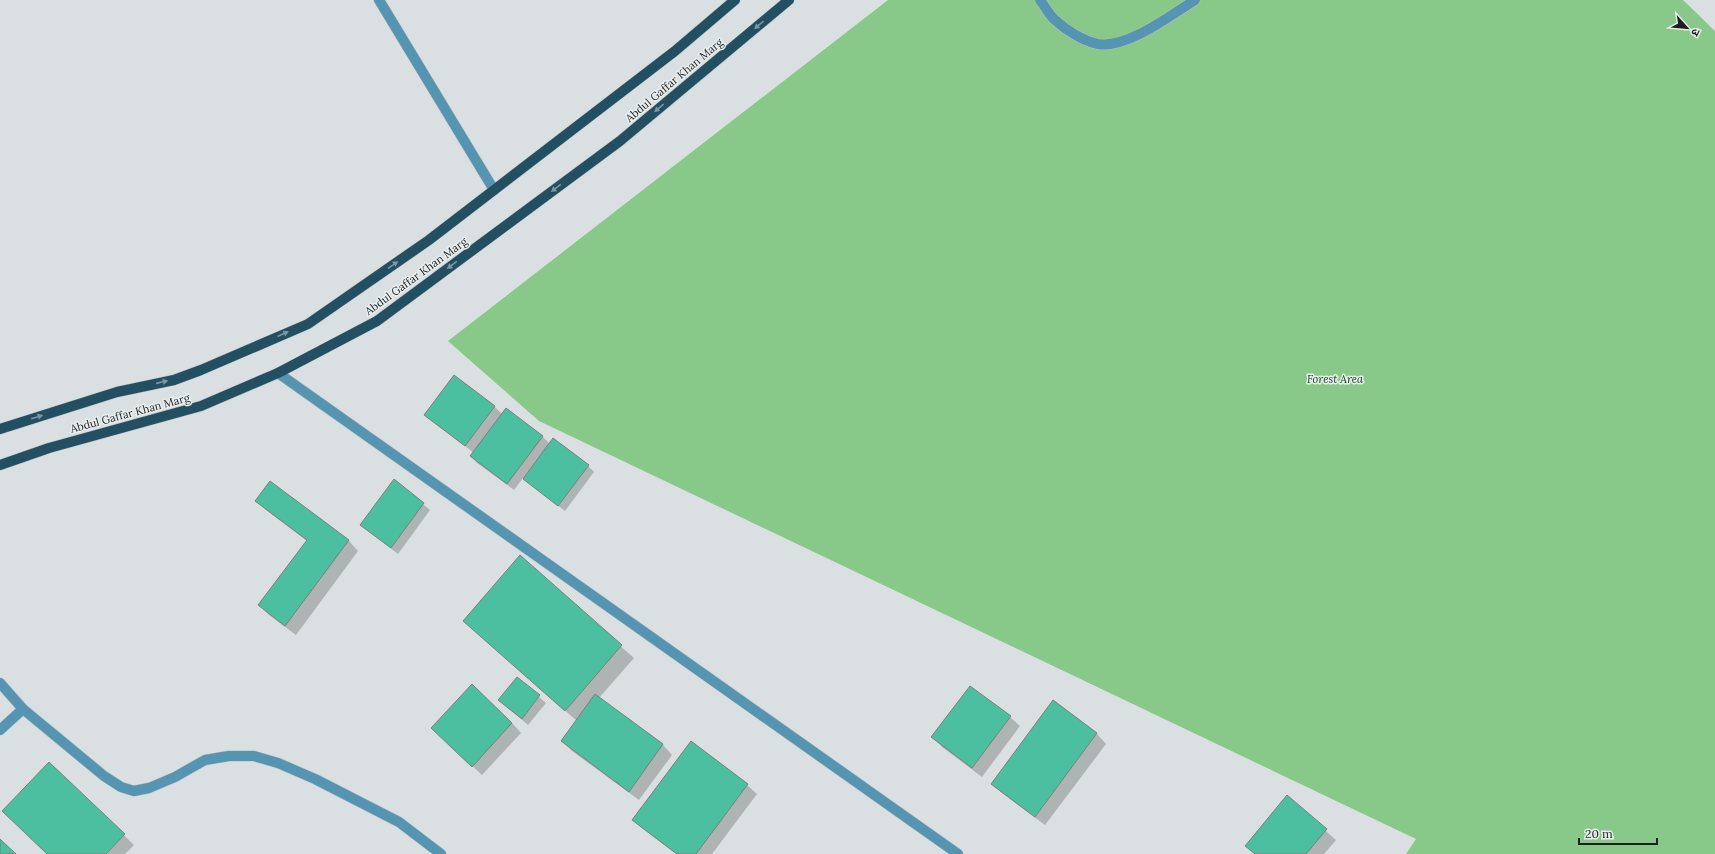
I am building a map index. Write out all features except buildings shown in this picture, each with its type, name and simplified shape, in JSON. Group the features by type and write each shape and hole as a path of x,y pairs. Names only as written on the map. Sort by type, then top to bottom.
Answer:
{"main road":[{"name":"Abdul Gaffar Khan Marg","path":"0,428 118,392 174,380 308,324 429,240 675,50 735,0"},
{"name":"Abdul Gaffar Khan Marg","path":"0,465 49,448 201,406 278,373 377,321 620,141 789,0"}],"street":[{"path":"379,0 494,190"},
{"path":"1040,0 1054,19 1078,36 1098,44 1113,44 1145,32 1195,0"},
{"path":"278,373 958,854"},
{"path":"0,683 23,709 104,776 121,787 134,791 149,788 175,777 205,760 229,756 254,756 278,763 315,779 386,815 399,822 441,854"},
{"path":"0,730 23,709"}],"green space":[{"name":"Forest Area","path":"888,0 1683,0 1715,31 1715,854 1406,854 1416,839 539,421 448,341"}]}
